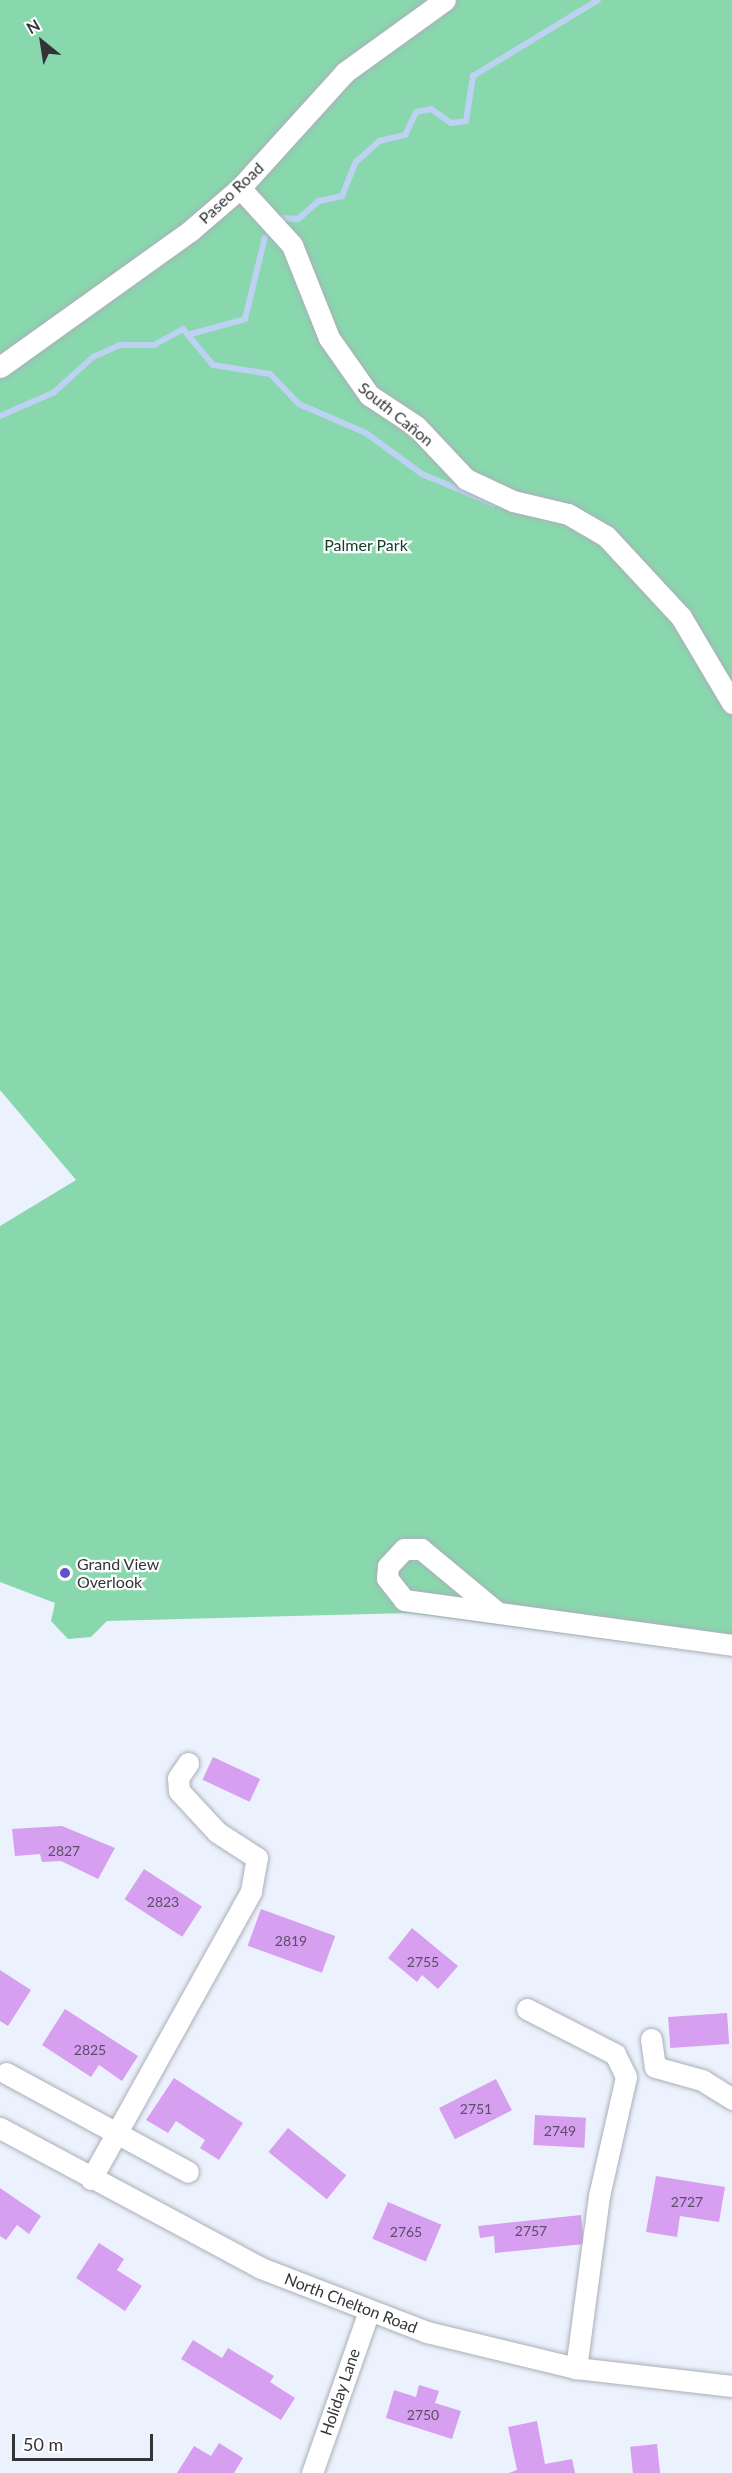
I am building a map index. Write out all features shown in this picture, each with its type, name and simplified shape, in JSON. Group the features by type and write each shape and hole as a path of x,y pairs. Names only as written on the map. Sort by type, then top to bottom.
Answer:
{"street":[{"name":"Paseo Road","path":"0,367 108,294 240,188 345,72 445,0"},
{"name":"South Cañon","path":"240,188 292,245 329,338 369,395 416,426 466,479 513,501 568,514 606,536 681,616 732,703"},
{"path":"497,1612 420,1549 404,1549 388,1566 387,1578 404,1600 468,1613 497,1612 732,1645"},
{"path":"91,2179 250,1891 257,1858 217,1832 179,1791 178,1778 188,1763"},
{"path":"527,2009 615,2054 626,2078 600,2196 576,2368"},
{"path":"651,2039 655,2067 702,2080 732,2099"},
{"path":"6,2073 188,2172"},
{"name":"North Chelton Road","path":"0,2128 91,2179 261,2268 369,2311 467,2344 576,2368 732,2386"},
{"name":"Holiday Lane","path":"312,2473 369,2311"}],"green space":[{"name":"Palmer Park","path":"0,0 732,0 732,1656 409,1613 107,1621 91,1637 68,1639 51,1621 55,1603 0,1582 0,1226 76,1180 0,1090"}],"building":[{"path":"213,1757 260,1779 250,1802 202,1780"},
{"path":"62,1826 115,1848 98,1879 61,1861 42,1862 40,1854 15,1856 12,1829"},
{"path":"144,1869 202,1907 182,1937 124,1899"},
{"path":"261,1909 335,1936 322,1973 248,1946"},
{"path":"412,1928 458,1966 438,1989 422,1975 417,1982 388,1958"},
{"path":"0,1970 31,1990 8,2026 0,2021"},
{"path":"65,2009 138,2056 122,2081 99,2065 91,2077 42,2045"},
{"path":"727,2013 729,2044 670,2048 668,2017"},
{"path":"174,2078 243,2123 219,2160 200,2148 205,2140 176,2121 168,2133 146,2120"},
{"path":"496,2079 512,2110 455,2139 439,2108"},
{"path":"535,2115 586,2118 584,2148 533,2145"},
{"path":"288,2128 346,2175 327,2199 268,2152"},
{"path":"656,2176 725,2187 719,2222 680,2216 677,2237 646,2232"},
{"path":"0,2188 41,2216 29,2234 17,2225 6,2240 0,2236"},
{"path":"388,2202 441,2225 426,2261 372,2239"},
{"path":"581,2215 584,2244 495,2253 494,2236 480,2238 478,2226"},
{"path":"99,2243 124,2259 117,2270 142,2286 125,2311 76,2278"},
{"path":"193,2340 222,2358 228,2348 274,2376 270,2382 295,2398 281,2420 181,2359"},
{"path":"419,2385 439,2391 435,2403 461,2411 452,2439 386,2418 394,2390 416,2397"},
{"path":"537,2421 545,2464 572,2459 575,2473 509,2473 517,2470 508,2427"},
{"path":"219,2443 243,2458 234,2473 177,2473 194,2446 211,2456"},
{"path":"657,2444 660,2473 633,2473 630,2447"}],"waterway":[{"path":"283,218 298,219 319,201 342,196 356,162 379,141 405,135 416,112 431,109 451,123 466,121 473,76 598,0"},
{"path":"191,334 245,319 265,237"},
{"path":"0,416 53,393 93,357 120,345 154,345 183,329 213,365 270,374 299,404 366,433 422,474 494,504"}],"place":[{"name":"Grand View Overlook","path":"65,1573"}]}
